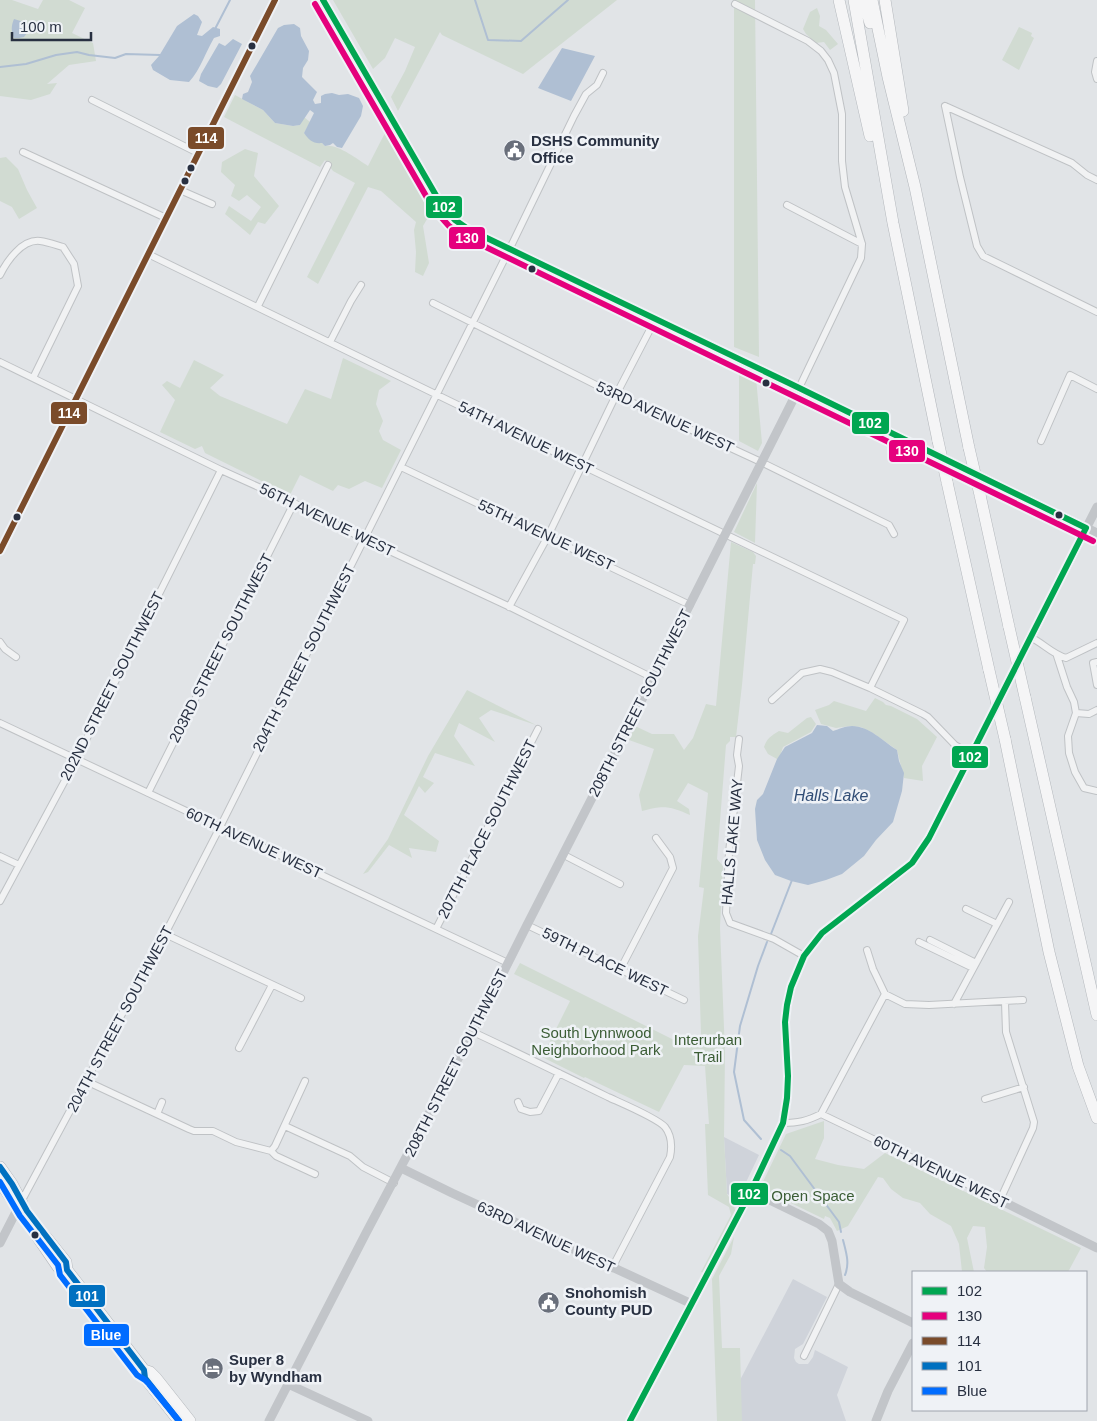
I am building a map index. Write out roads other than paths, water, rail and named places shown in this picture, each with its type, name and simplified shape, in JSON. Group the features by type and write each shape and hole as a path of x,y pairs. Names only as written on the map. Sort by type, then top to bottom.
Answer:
{"highway":[{"path":"839,0 876,160 893,223"},
{"path":"854,0 893,223 938,441 1005,739 1049,952 1078,1066 1097,1118"},
{"path":"863,0 888,77"},
{"path":"872,0 888,77 915,187 969,448 1097,1015"},
{"path":"885,0 915,187"},
{"path":"1081,947 1097,994"},
{"path":"0,1167 12,1184 20,1205"},
{"path":"0,1182 66,1262 67,1270 144,1370 145,1378 179,1421"},
{"path":"144,1370 150,1372 156,1378 190,1421"}],"street":[{"path":"0,551 275,0"},
{"path":"323,0 441,204 455,220 475,233 1097,533"},
{"name":"208TH STREET SOUTHWEST","path":"268,1421 564,855 799,388 861,258 862,244 845,186 842,160 842,114 834,72 821,51 808,41 735,4"},
{"path":"1097,62 1095,72 1097,79"},
{"name":"204TH STREET SOUTHWEST","path":"0,1243 220,828 436,394 510,250 578,108 586,94 597,85 603,73"},
{"path":"92,100 198,153"},
{"path":"1097,180 1072,163 945,106 977,246 984,256 1097,312"},
{"path":"23,152 166,218"},
{"path":"258,306 328,166"},
{"path":"180,190 212,204"},
{"path":"787,205 862,244"},
{"path":"0,275 7,262 25,245 38,241 63,247 74,264 78,286 33,378"},
{"name":"54TH AVENUE WEST","path":"148,254 904,620 870,688"},
{"path":"330,342 361,285"},
{"name":"53RD AVENUE WEST","path":"432,303 616,395 761,462 889,525 894,534"},
{"path":"509,607 548,536 616,395 655,320"},
{"name":"56TH AVENUE WEST","path":"0,362 653,678"},
{"path":"1041,441 1070,375 1097,389"},
{"name":"55TH AVENUE WEST","path":"401,467 690,604"},
{"name":"202ND STREET SOUTHWEST","path":"0,901 76,760 221,470"},
{"name":"203RD STREET SOUTHWEST","path":"148,793 294,503"},
{"path":"630,1421 751,1191 783,1122 788,1076 785,1022 787,1005 797,971 804,956 822,933 912,862 929,838 1097,507"},
{"path":"1030,638 1037,640 1057,656 1066,658 1097,643"},
{"path":"0,642 5,650 16,657"},
{"path":"1057,656 1074,702 1076,713 1068,736 1069,752 1075,772 1084,788 1097,791"},
{"path":"1097,662 1093,664 1097,685"},
{"path":"772,700 802,673 820,669 832,672 870,688 928,717 955,745 971,754"},
{"path":"1089,714 1097,710"},
{"path":"1076,713 1089,714 1096,718"},
{"name":"60TH AVENUE WEST","path":"0,723 508,963"},
{"name":"207TH PLACE SOUTHWEST","path":"436,929 538,729"},
{"name":"HALLS LAKE WAY","path":"739,739 737,755 739,766 729,852 726,913 730,922 774,939 804,956"},
{"path":"620,970 673,868 670,856 656,838"},
{"path":"564,855 620,884"},
{"path":"0,856 19,865"},
{"path":"954,1004 1009,902"},
{"path":"966,909 997,924"},
{"name":"59TH PLACE WEST","path":"527,925 684,1000"},
{"path":"165,934 301,998"},
{"path":"930,940 975,966"},
{"path":"918,942 975,966"},
{"path":"866,950 885,994 905,1004 928,1005 1023,1000"},
{"path":"239,1048 272,985"},
{"path":"783,1122 798,1123 811,1120 820,1114 885,994"},
{"path":"1000,1200 1033,1128 1033,1119 1024,1087 1006,1032 1006,1002"},
{"path":"473,1032 627,1106 666,1128 672,1146 670,1157 612,1268"},
{"path":"518,1102 521,1109 530,1112 539,1111 559,1073"},
{"path":"86,1081 189,1129 213,1131 236,1142 271,1151 276,1156 314,1174"},
{"path":"271,1151 285,1126 305,1081"},
{"path":"985,1099 1024,1087"},
{"path":"157,1114 162,1102"},
{"name":"60TH AVENUE WEST","path":"820,1114 1097,1248"},
{"path":"285,1126 350,1156 363,1167 394,1182"},
{"name":"63RD AVENUE WEST","path":"401,1168 692,1304"},
{"path":"751,1191 819,1224 828,1231 832,1241 839,1284 804,1356"},
{"path":"839,1284 850,1292 912,1322"},
{"path":"876,1421 888,1391 912,1345"},
{"path":"288,1384 368,1421"}],"water":[{"path":"194,14 202,22 197,35 202,36 213,27 220,29 220,36 214,38 200,66 189,82 170,80 153,70 151,65 159,56 177,26"},
{"path":"14,19 27,23 29,30 24,37 14,38 12,24"},
{"path":"294,24 300,28 301,36 309,51 302,77 317,92 313,100 315,104 321,103 321,96 332,93 339,95 348,94 359,98 363,106 361,116 342,148 337,147 333,143 325,146 308,138 304,133 314,113 310,110 300,125 293,126 275,123 263,110 242,99 243,94 248,92 252,82 250,76 278,28"},
{"path":"233,39 242,44 221,84 217,88 199,81 219,43 225,46"},
{"path":"562,48 595,56 571,101 538,88"},
{"name":"Halls Lake","path":"817,725 827,726 833,731 852,726 870,731 897,750 904,773 902,791 893,822 864,856 842,874 808,885 775,875 765,860 757,840 755,809 757,800 763,794 777,759 785,747 812,733"}],"waterway":[{"path":"215,29 230,0"},
{"path":"475,0 488,40 521,41 568,0"},
{"path":"0,67 26,64 56,55 77,52 115,58 126,54 160,55"},
{"path":"771,934 792,880"},
{"path":"761,1139 744,1120 734,1072 740,1026 767,942"},
{"path":"781,1150 790,1156 839,1222 841,1232"},
{"path":"843,1240 847,1262 845,1275"}],"place":[{"name":"DSHS Community Office","path":"515,150"},
{"name":"Snohomish County PUD","path":"549,1302"},
{"name":"Super 8 by Wyndham","path":"213,1369"}],"park label":[{"name":"South Lynnwood Neighborhood Park","path":"596,1042"},
{"name":"Interurban Trail","path":"708,1048"},
{"name":"Open Space","path":"813,1196"}]}
